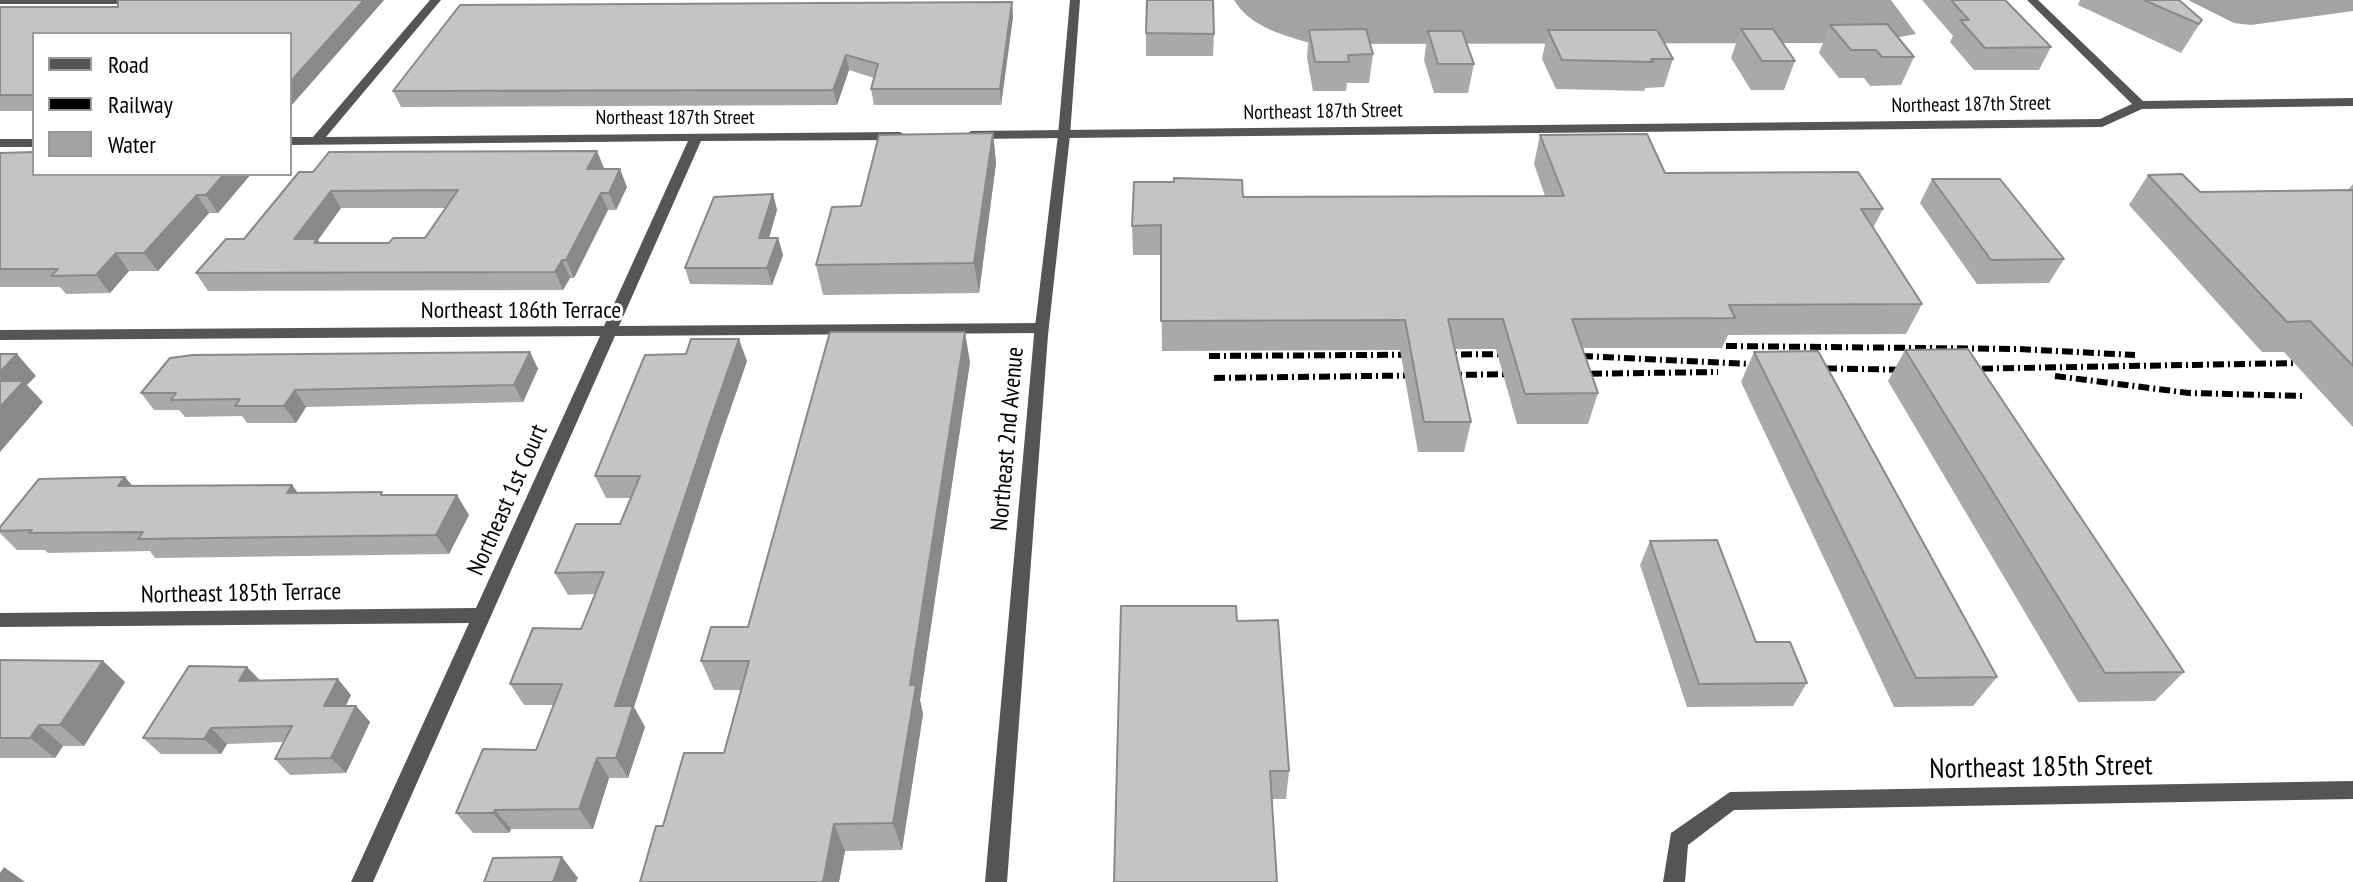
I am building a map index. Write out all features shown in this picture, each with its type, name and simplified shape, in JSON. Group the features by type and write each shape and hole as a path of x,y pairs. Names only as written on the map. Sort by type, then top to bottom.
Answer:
{"street":[{"path":"316,141 436,0"},
{"name":"Northeast 2nd Avenue","path":"996,882 1041,328 1064,135 1075,0"},
{"path":"2032,0 2140,105"},
{"path":"0,1 158,1"},
{"name":"Northeast 187th Street","path":"951,136 2102,123 2140,105 2353,102"},
{"name":"Northeast 187th Street","path":"292,141 907,136"},
{"name":"Northeast 1st Court","path":"362,882 696,138"},
{"path":"0,143 32,143"},
{"name":"Northeast 186th Terrace","path":"0,335 1041,328"},
{"name":"Northeast 185th Terrace","path":"0,620 482,615"},
{"name":"Northeast 185th Street","path":"1674,882 1678,840 1730,801 2353,790"}],"water":[{"path":"1234,0 1891,0 1916,34 1867,43 1313,44 1259,24"},
{"path":"2188,0 2353,0 2353,11 2251,25 2234,23"}],"building":[{"path":"118,0 364,0 292,80 292,32 32,32 32,95 0,95 0,7 118,7"},
{"path":"1147,0 1213,0 1214,34 1146,33"},
{"path":"1951,0 2005,0 2051,47 1985,48 1960,20 1969,20"},
{"path":"2144,0 2179,0 2202,20 2199,24"},
{"path":"1012,2 1000,89 871,89 878,64 846,55 833,90 393,91 460,5"},
{"path":"1887,24 1914,57 1882,57 1876,50 1851,50 1830,25"},
{"path":"1366,29 1373,54 1348,55 1349,62 1315,62 1309,30"},
{"path":"1741,29 1773,29 1795,61 1762,61"},
{"path":"1548,30 1657,30 1673,59 1651,59 1653,62 1562,60"},
{"path":"1428,31 1462,31 1474,64 1438,64"},
{"path":"993,133 974,263 816,265 832,207 861,206 879,135"},
{"path":"1647,134 1665,173 1858,172 1883,209 1861,209 1922,304 1729,305 1735,318 1572,319 1598,393 1525,394 1503,319 1448,319 1471,422 1424,422 1405,320 1161,321 1161,225 1132,226 1134,182 1174,182 1174,178 1242,180 1243,197 1564,196 1540,135"},
{"path":"597,151 587,169 620,169 609,193 601,193 566,260 562,260 555,272 196,273 226,239 244,239 299,172 313,172 329,152","holes":["458,190 425,238 393,238 389,243 314,243 317,239 294,239 331,191"]},
{"path":"32,152 32,176 222,176 206,195 197,195 144,253 116,253 96,275 51,276 58,269 0,269 0,153"},
{"path":"2182,174 2200,192 2353,190 2353,366 2310,321 2287,322 2148,175"},
{"path":"1932,179 2000,179 2064,259 1991,260"},
{"path":"773,194 759,238 778,238 767,268 685,268 714,197"},
{"path":"830,332 965,332 910,685 916,685 893,823 834,824 823,882 640,882 656,826 663,826 684,753 724,753 749,661 701,661 711,627 748,627"},
{"path":"691,339 739,339 615,706 633,706 616,758 597,758 579,809 456,813 483,749 536,750 562,684 510,684 533,628 581,629 604,572 555,573 576,524 620,524 640,476 595,476 645,355 686,354"},
{"path":"1968,349 2184,672 2105,673 1905,350"},
{"path":"1818,351 1997,677 1916,678 1754,352"},
{"path":"530,352 514,385 295,390 284,406 235,406 240,399 171,400 176,393 141,393 170,358 193,355"},
{"path":"0,354 17,354 0,372"},
{"path":"0,381 24,381 0,407"},
{"path":"125,477 118,486 292,485 287,493 457,495 436,535 138,539 143,532 0,531 0,527 39,479"},
{"path":"1717,540 1756,642 1790,642 1807,683 1699,684 1650,541"},
{"path":"1121,606 1236,606 1237,621 1278,620 1289,771 1270,771 1277,882 1114,882"},
{"path":"0,660 103,661 60,725 39,725 30,738 0,738"},
{"path":"189,666 247,667 239,681 338,679 324,706 356,706 331,758 275,759 292,726 211,728 204,739 143,738"},
{"path":"562,857 553,882 484,882 493,858"}],"railway":[{"path":"1726,346 2018,349 2135,355"},
{"path":"1209,356 1521,354"},
{"path":"1561,355 1773,365"},
{"path":"1961,369 2353,362"},
{"path":"1805,368 1917,370"},
{"path":"1570,374 1718,372"},
{"path":"1214,378 1526,374"},
{"path":"2055,376 2189,393 2305,396"}]}
